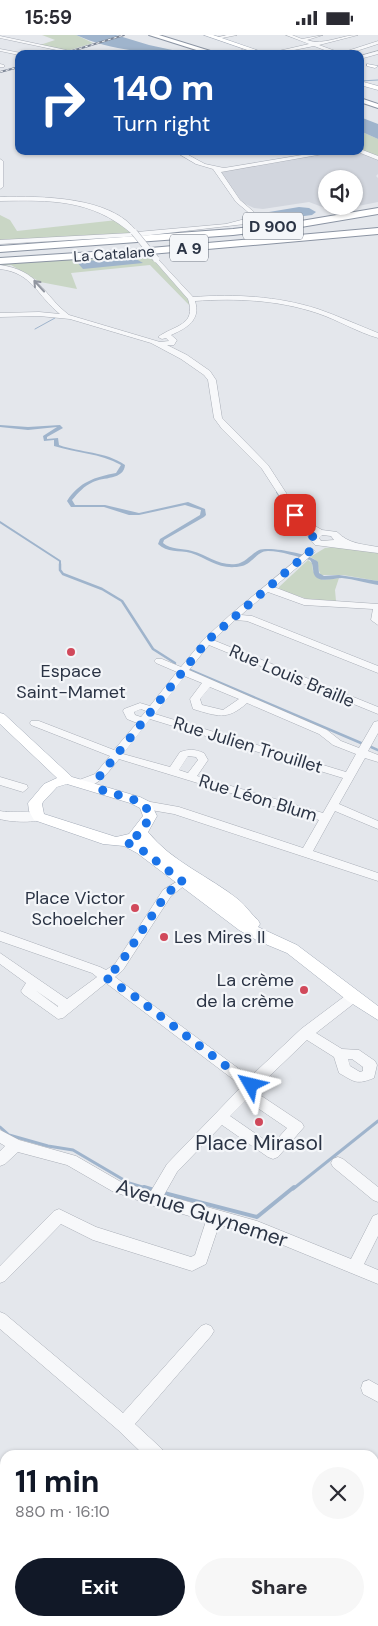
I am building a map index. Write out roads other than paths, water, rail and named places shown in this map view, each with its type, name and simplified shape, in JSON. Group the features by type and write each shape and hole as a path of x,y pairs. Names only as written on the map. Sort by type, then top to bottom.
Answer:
{"highway":[{"path":"152,35 199,50"},
{"path":"152,35 203,50"},
{"path":"162,35 211,50"},
{"path":"167,35 215,50"},
{"path":"364,100 378,105"},
{"path":"172,237 318,218 378,204"},
{"name":"D 900","path":"0,248 172,237 272,228 378,210"},
{"path":"172,237 259,231 378,219"},
{"name":"La Catalane","path":"0,259 139,252 377,234"},
{"name":"D 900","path":"0,248 172,237"}],"main road":[{"path":"207,35 253,50"},
{"path":"364,84 378,88"},
{"path":"0,717 68,780"},
{"path":"0,729 47,772 50,785"},
{"path":"126,842 141,833 148,811 135,800 101,783 83,783 68,780 50,785 35,803 37,812 108,841 126,842 142,850 244,926 292,949 353,997 378,1014"},
{"path":"141,833 151,846 235,905 250,921 278,942"}],"street":[{"path":"217,38 235,35"},
{"path":"289,35 331,50"},
{"path":"303,40 321,35"},
{"path":"291,50 356,35"},
{"path":"2,38 61,50"},
{"path":"353,50 378,42"},
{"path":"0,50 15,53"},
{"path":"370,65 378,52"},
{"path":"364,153 378,158"},
{"path":"184,155 216,169 312,155"},
{"path":"0,161 0,187"},
{"path":"0,241 142,234 243,223 248,219 251,212 238,201 216,169"},
{"path":"0,199 43,198 71,201 114,217 134,232 191,299 194,307 194,314 188,323 165,341"},
{"path":"0,267 19,271 37,282 61,312 71,317 141,338 165,341 207,373 212,380 218,418 224,427 265,467 300,521 317,536 332,543 378,549"},
{"path":"191,299 240,297 282,302 317,311 378,336"},
{"path":"0,315 39,314 71,317"},
{"path":"306,555 317,536 334,533 332,543"},
{"path":"101,783 116,755 207,641 237,617 306,555 332,543"},
{"path":"268,588 304,602 378,607 376,620 378,622"},
{"path":"237,617 249,618 378,670"},
{"name":"Rue Louis Braille","path":"207,641 378,711"},
{"path":"159,661 244,700 323,733 337,743 378,759"},
{"path":"208,683 195,699 198,707 222,714 232,712 244,700"},
{"name":"Rue Julien Trouillet","path":"147,715 348,775"},
{"name":"Rue Léon Blum","path":"35,723 116,755 325,818"},
{"path":"306,854 378,723"},
{"name":"Rue Léon Blum","path":"172,771 184,754 191,752 200,755 203,760 191,777"},
{"path":"0,781 23,788"},
{"path":"333,806 374,823 378,812"},
{"path":"148,811 175,810 378,877"},
{"path":"3,816 37,812"},
{"path":"0,958 33,982 27,991 58,1014 118,967 167,893 183,882"},
{"path":"0,936 96,970 134,996 297,1127 273,1153 221,1117"},
{"path":"158,1194 172,1168 248,1089 306,1033 353,997"},
{"path":"306,1033 340,1054"},
{"name":"Avenue Guynemer","path":"0,1136 15,1145 71,1160 117,1187 158,1194 214,1217 257,1228 378,1277"},
{"path":"0,1160 15,1145"},
{"path":"338,1163 378,1196"},
{"path":"0,1276 59,1217 93,1233 192,1264 202,1259 214,1217"},
{"path":"355,1267 378,1221"},
{"path":"0,1319 124,1424 151,1450"},
{"path":"124,1424 206,1331"}],"water":[{"path":"76,35 116,35 172,50 127,50"},
{"path":"364,119 378,124 378,139 364,133"},
{"path":"299,207 309,208 316,212 312,215 257,222 263,213"},
{"path":"136,259 143,263 83,269 76,261"},
{"path":"0,425 28,427 60,425 63,428 47,437 47,439 58,438 59,445 109,457 125,465 124,470 117,476 97,480 79,492 72,500 75,505 105,505 139,513 188,502 205,509 206,515 204,517 164,540 163,543 170,547 192,551 219,562 230,564 242,562 259,550 290,551 314,559 318,562 319,573 324,576 339,575 378,581 378,585 351,579 326,580 317,578 310,560 279,552 264,552 246,565 227,567 215,564 191,553 165,549 158,544 160,539 200,515 201,510 185,505 139,515 129,515 104,507 71,507 67,501 77,489 88,481 116,473 121,465 96,456 54,446 54,440 44,441 43,436 57,427 28,430 0,427"}],"waterway":[{"path":"364,81 378,80"},
{"path":"35,329 55,318"},
{"path":"277,492 291,514"},
{"path":"0,522 60,561 60,570 63,574 102,589 122,601 153,649 175,663"},
{"path":"190,670 361,743"},
{"path":"371,747 378,750"},
{"path":"293,1189 378,1121"},
{"path":"0,1127 9,1135 48,1146 73,1150 129,1183 149,1189"},
{"path":"144,1187 154,1190"},
{"path":"164,1193 257,1217 294,1187"}],"railway":[{"path":"75,50 124,35"},
{"path":"0,72 15,68"}],"place":[{"name":"Espace Saint-Mamet","path":"71,652"},
{"name":"Place Victor Schoelcher","path":"135,908"},
{"name":"Les Mires II","path":"164,937"},
{"name":"La crème de la crème","path":"304,990"},
{"name":"Place Mirasol","path":"259,1122"}]}
